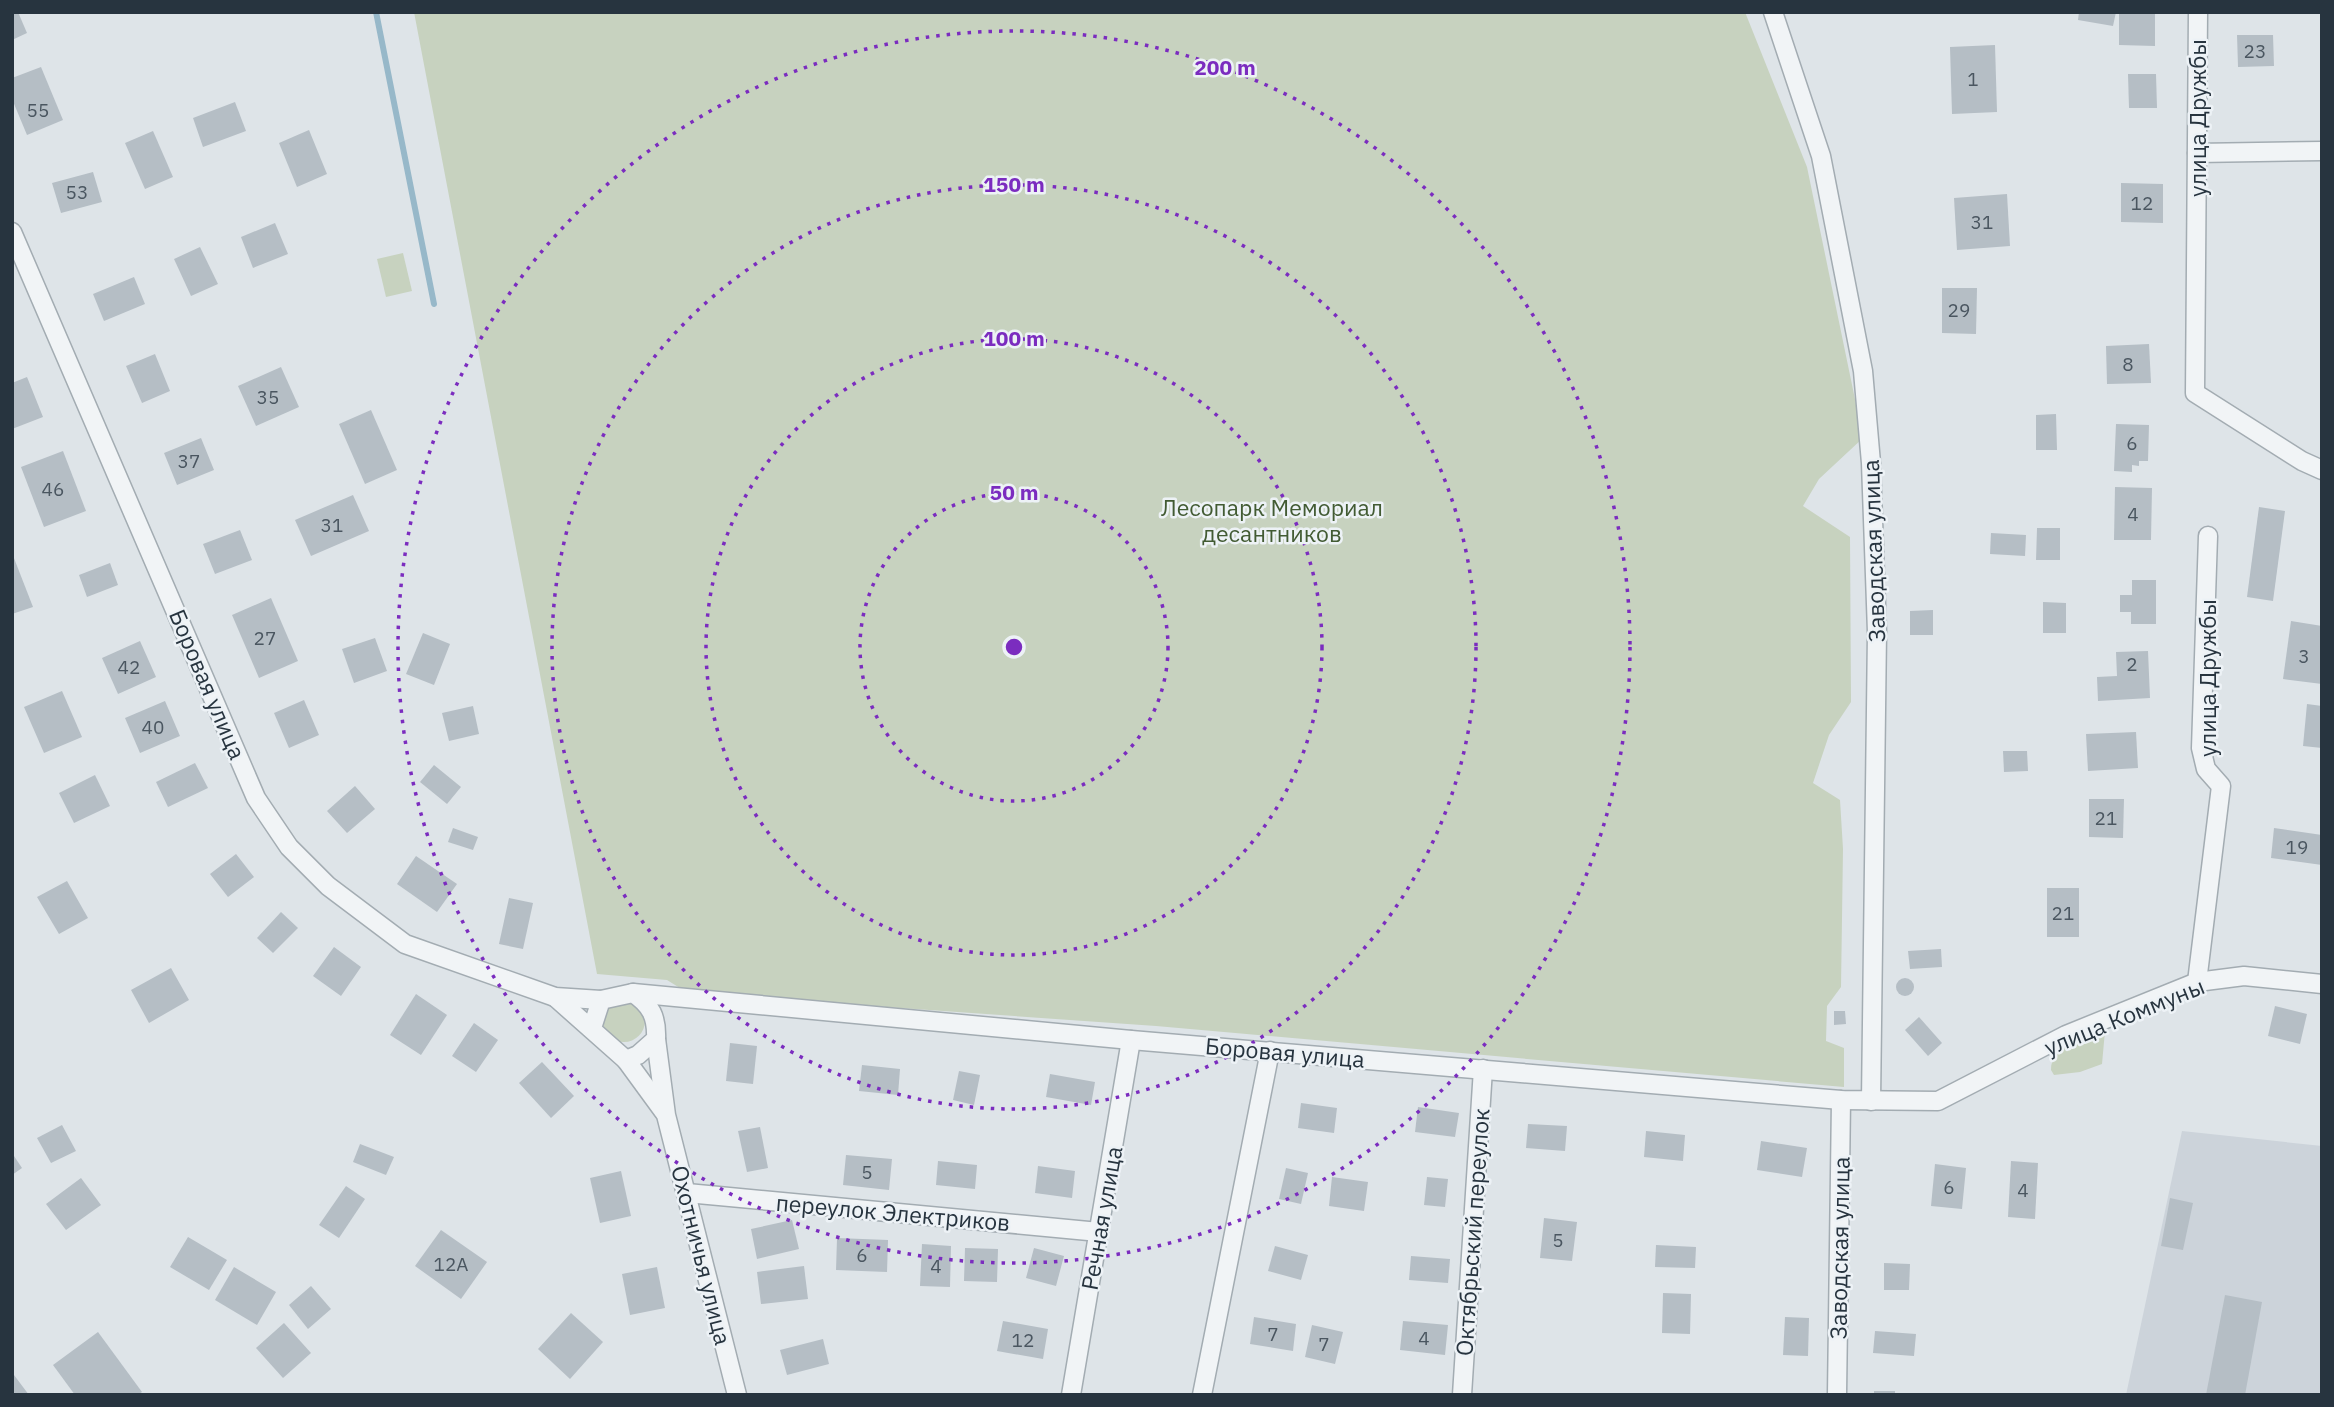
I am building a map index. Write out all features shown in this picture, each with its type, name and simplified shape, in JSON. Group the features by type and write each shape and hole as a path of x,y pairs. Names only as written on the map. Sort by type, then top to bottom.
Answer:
{"street":[{"name":"Заводская улица","path":"1773,12 1821,156 1863,371 1871,463 1877,632 1871,1101"},
{"name":"улица Дружбы","path":"2198,12 2195,393 2302,461 2322,470"},
{"path":"2197,153 2322,151"},
{"name":"Боровая улица","path":"12,232 256,798 289,847 328,886 405,944 555,997 601,1000"},
{"name":"улица Дружбы","path":"2196,982 2221,786 2206,769 2201,748 2208,536"},
{"name":"улица Коммуны","path":"1938,1101 2066,1035 2196,982 2244,976 2322,984"},
{"name":"Боровая улица","path":"633,993 1131,1040 1841,1100 1938,1101"},
{"path":"633,993 651,1009 656,1031 638,1055 626,1060 592,1028 601,1000 633,993"},
{"name":"Боровая улица","path":"555,997 592,1028"},
{"name":"Охотничья улица","path":"667,997 656,1031 666,1115 737,1395"},
{"name":"Речная улица","path":"1071,1395 1131,1040"},
{"path":"1202,1395 1270,1051"},
{"name":"Охотничья улица","path":"626,1060 666,1115"},
{"name":"Октябрьский переулок","path":"1462,1395 1483,1069"},
{"name":"Заводская улица","path":"1838,1395 1841,1100"},
{"name":"переулок Электриков","path":"687,1193 1099,1232"}],"shaded area":[{"path":"2182,1131 2322,1146 2322,1395 2126,1395"}],"green space":[{"name":"Лесопарк Мемориал десантников","path":"414,12 1745,12 1807,167 1863,438 1819,479 1803,506 1850,537 1851,702 1829,735 1813,783 1840,800 1843,849 1841,987 1827,1006 1826,1041 1844,1048 1844,1087 1156,1026 688,993 667,980 597,974"},
{"path":"403,253 412,291 386,297 377,259"},
{"path":"624,1000 639,1006 645,1021 639,1036 624,1042 609,1036 603,1021 609,1006"},
{"path":"2105,1031 2102,1064 2080,1072 2054,1075 2051,1070 2056,1054 2070,1044"}],"building":[{"path":"12,12 18,12 27,33 12,40"},
{"path":"2079,12 2116,12 2113,26 2078,20"},
{"path":"2119,12 2155,12 2155,46 2119,45"},
{"path":"2237,35 2273,35 2274,66 2238,67"},
{"path":"1995,45 1997,112 1952,114 1950,47"},
{"path":"41,67 63,120 27,135 12,99 12,78"},
{"path":"2128,74 2156,74 2157,108 2129,108"},
{"path":"235,102 246,131 203,147 193,118"},
{"path":"309,130 327,174 297,187 279,143"},
{"path":"153,131 173,177 145,189 125,143"},
{"path":"93,172 102,202 61,213 52,183"},
{"path":"2121,183 2163,184 2163,223 2121,222"},
{"path":"2007,194 2010,246 1957,250 1954,198"},
{"path":"275,223 288,254 253,268 241,237"},
{"path":"200,247 218,284 191,296 174,259"},
{"path":"134,277 145,304 104,321 93,294"},
{"path":"1942,288 1977,288 1976,334 1942,333"},
{"path":"2149,344 2151,383 2107,384 2106,346"},
{"path":"155,354 170,391 142,403 126,366"},
{"path":"281,367 299,407 256,426 238,386"},
{"path":"27,377 43,417 12,429 12,383"},
{"path":"371,410 397,470 365,484 339,424"},
{"path":"2056,414 2057,450 2036,450 2036,415"},
{"path":"2116,424 2149,425 2148,461 2139,461 2139,466 2132,465 2132,472 2114,471"},
{"path":"201,438 214,470 177,485 164,453"},
{"path":"63,451 86,511 44,527 21,467"},
{"path":"2115,487 2152,488 2151,540 2114,540"},
{"path":"353,495 369,531 311,556 295,520"},
{"path":"2259,507 2285,511 2273,601 2247,597"},
{"path":"2037,528 2060,528 2060,560 2036,560"},
{"path":"240,530 252,560 215,574 203,544"},
{"path":"1991,533 2026,535 2025,556 1990,554"},
{"path":"12,553 33,607 12,614"},
{"path":"110,563 118,585 87,597 79,575"},
{"path":"2132,580 2156,580 2156,624 2131,624 2131,612 2120,612 2120,595 2132,595"},
{"path":"271,598 298,661 259,678 232,615"},
{"path":"2043,602 2066,603 2066,633 2043,633"},
{"path":"1933,610 1933,635 1910,635 1910,611"},
{"path":"2291,621 2322,626 2322,684 2283,679"},
{"path":"423,633 450,644 434,685 406,674"},
{"path":"375,638 387,671 354,683 342,649"},
{"path":"140,641 156,677 118,694 102,658"},
{"path":"2148,651 2150,698 2098,701 2097,677 2117,676 2116,652"},
{"path":"62,691 82,737 44,753 24,707"},
{"path":"304,700 319,735 289,748 274,713"},
{"path":"165,701 180,736 140,753 125,718"},
{"path":"2307,704 2322,706 2322,748 2303,746"},
{"path":"473,706 479,734 449,741 442,713"},
{"path":"2136,732 2138,768 2088,771 2086,734"},
{"path":"2003,751 2027,751 2028,771 2004,772"},
{"path":"195,763 208,788 168,807 156,782"},
{"path":"434,765 461,787 447,804 420,782"},
{"path":"95,775 110,806 74,823 59,793"},
{"path":"355,786 375,809 347,833 327,811"},
{"path":"2089,799 2124,799 2123,838 2089,837"},
{"path":"453,828 478,837 473,850 448,842"},
{"path":"2274,828 2322,835 2322,865 2271,858"},
{"path":"236,854 254,877 228,897 210,874"},
{"path":"416,856 457,884 437,912 397,884"},
{"path":"67,881 88,918 59,934 37,897"},
{"path":"2047,888 2079,888 2079,937 2047,937"},
{"path":"509,898 533,903 523,949 499,944"},
{"path":"281,912 298,928 273,953 257,938"},
{"path":"334,947 361,967 341,996 313,976"},
{"path":"1941,949 1942,967 1910,969 1908,951"},
{"path":"171,968 189,1000 149,1023 131,990"},
{"path":"1905,978 1911,981 1914,987 1911,993 1905,996 1899,993 1896,987 1899,981"},
{"path":"416,994 447,1015 421,1055 390,1035"},
{"path":"2275,1006 2307,1014 2300,1044 2268,1036"},
{"path":"1834,1011 1845,1011 1846,1024 1834,1025"},
{"path":"1919,1017 1942,1043 1928,1056 1905,1030"},
{"path":"474,1023 498,1040 476,1072 452,1056"},
{"path":"730,1043 757,1046 753,1084 726,1081"},
{"path":"542,1062 574,1096 551,1118 519,1083"},
{"path":"862,1065 900,1069 898,1095 859,1091"},
{"path":"959,1071 980,1075 974,1105 953,1100"},
{"path":"1050,1074 1095,1082 1091,1105 1046,1097"},
{"path":"1301,1103 1337,1108 1334,1133 1298,1128"},
{"path":"1418,1107 1459,1113 1455,1137 1415,1132"},
{"path":"1528,1124 1567,1126 1565,1151 1526,1148"},
{"path":"62,1125 76,1151 51,1163 37,1138"},
{"path":"760,1127 768,1168 747,1172 738,1131"},
{"path":"1646,1131 1685,1135 1683,1161 1644,1157"},
{"path":"1761,1141 1807,1148 1802,1177 1757,1170"},
{"path":"360,1144 394,1157 386,1175 353,1162"},
{"path":"12,1153 22,1168 12,1175"},
{"path":"846,1155 892,1159 889,1190 843,1185"},
{"path":"938,1161 977,1165 975,1189 936,1185"},
{"path":"2011,1161 2038,1163 2035,1219 2008,1217"},
{"path":"1935,1164 1966,1168 1962,1209 1931,1206"},
{"path":"1038,1166 1075,1171 1072,1198 1035,1193"},
{"path":"1286,1168 1308,1173 1301,1204 1279,1199"},
{"path":"621,1171 631,1216 600,1223 590,1178"},
{"path":"1332,1177 1368,1182 1364,1211 1329,1206"},
{"path":"1427,1177 1448,1179 1445,1207 1424,1205"},
{"path":"81,1178 101,1205 66,1230 46,1204"},
{"path":"346,1186 365,1199 339,1238 319,1225"},
{"path":"2170,1198 2193,1203 2183,1250 2161,1246"},
{"path":"1544,1218 1577,1222 1572,1261 1540,1258"},
{"path":"792,1220 799,1249 757,1259 751,1229"},
{"path":"441,1230 487,1262 461,1299 415,1266"},
{"path":"188,1237 227,1260 209,1290 170,1267"},
{"path":"837,1238 888,1240 887,1272 836,1270"},
{"path":"922,1244 951,1246 950,1287 920,1286"},
{"path":"1656,1245 1696,1247 1695,1268 1655,1267"},
{"path":"1275,1246 1308,1255 1301,1280 1268,1271"},
{"path":"965,1248 998,1249 997,1282 964,1281"},
{"path":"1034,1248 1064,1256 1056,1286 1026,1278"},
{"path":"1411,1256 1450,1259 1448,1283 1409,1280"},
{"path":"1884,1263 1910,1264 1909,1290 1884,1290"},
{"path":"804,1266 808,1299 761,1304 757,1272"},
{"path":"234,1267 276,1292 257,1325 215,1300"},
{"path":"657,1267 665,1308 630,1315 622,1274"},
{"path":"311,1286 331,1309 308,1329 289,1305"},
{"path":"1663,1293 1691,1294 1690,1334 1662,1333"},
{"path":"2225,1295 2262,1302 2245,1395 2206,1395"},
{"path":"571,1313 603,1342 570,1379 538,1349"},
{"path":"1254,1317 1296,1324 1293,1351 1250,1344"},
{"path":"1785,1317 1809,1318 1808,1356 1783,1355"},
{"path":"1003,1321 1048,1329 1043,1359 997,1351"},
{"path":"1403,1321 1448,1325 1445,1355 1400,1350"},
{"path":"284,1323 311,1353 283,1378 256,1348"},
{"path":"1312,1325 1343,1332 1335,1364 1305,1357"},
{"path":"1875,1331 1916,1334 1914,1356 1873,1353"},
{"path":"98,1332 142,1392 137,1395 75,1395 53,1365"},
{"path":"823,1339 829,1364 787,1375 780,1350"},
{"path":"14,1375 29,1395 12,1395"},
{"path":"1874,1391 1895,1391 1895,1395 1874,1395"}],"waterway":[{"path":"376,12 434,304"}]}
